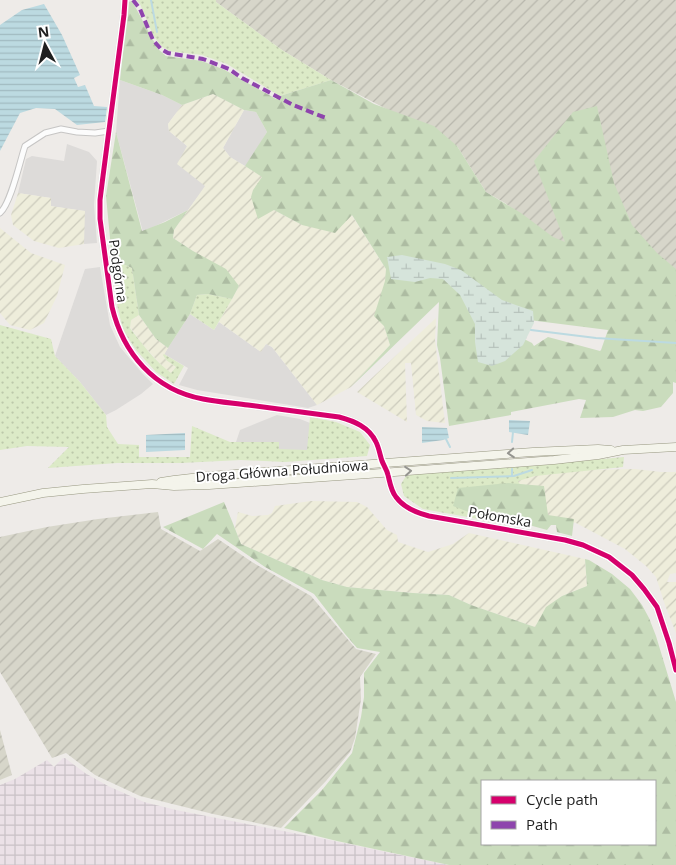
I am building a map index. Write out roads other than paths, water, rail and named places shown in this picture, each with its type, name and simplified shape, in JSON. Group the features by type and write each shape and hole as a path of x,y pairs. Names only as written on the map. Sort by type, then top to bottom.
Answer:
{"main road":[{"name":"Droga Główna Południowa","path":"0,502 52,492 152,484 210,476 560,450 623,450 676,446"},
{"name":"Droga Główna Południowa","path":"152,484 174,486 209,485 554,460 598,456 623,450"}],"street":[{"name":"Podgórna","path":"125,0 100,200 100,219 112,307 120,333 136,358 160,382 187,394 201,399 304,412"},
{"path":"0,213 8,199 25,146 45,133 61,129 95,133 109,131"},
{"name":"Połomska","path":"304,412 346,419 363,427 371,434 388,472 391,488 402,504 412,511 429,516 565,540 583,545 609,557 632,575 657,607 676,670"}],"water":[{"path":"44,4 62,35 80,75 74,78 78,87 85,85 94,106 107,107 105,122 77,125 55,109 36,108 20,113 0,151 0,25 22,10"},
{"path":"509,420 530,421 528,435 509,432"},
{"path":"422,427 447,428 449,438 422,443"},
{"path":"185,433 185,450 146,452 146,435"}],"waterway":[{"path":"151,0 157,32"},
{"path":"531,330 596,338 676,343"},
{"path":"512,442 513,432"},
{"path":"446,439 450,447"},
{"path":"512,469 512,476"},
{"path":"451,478 514,476 532,470"}]}
